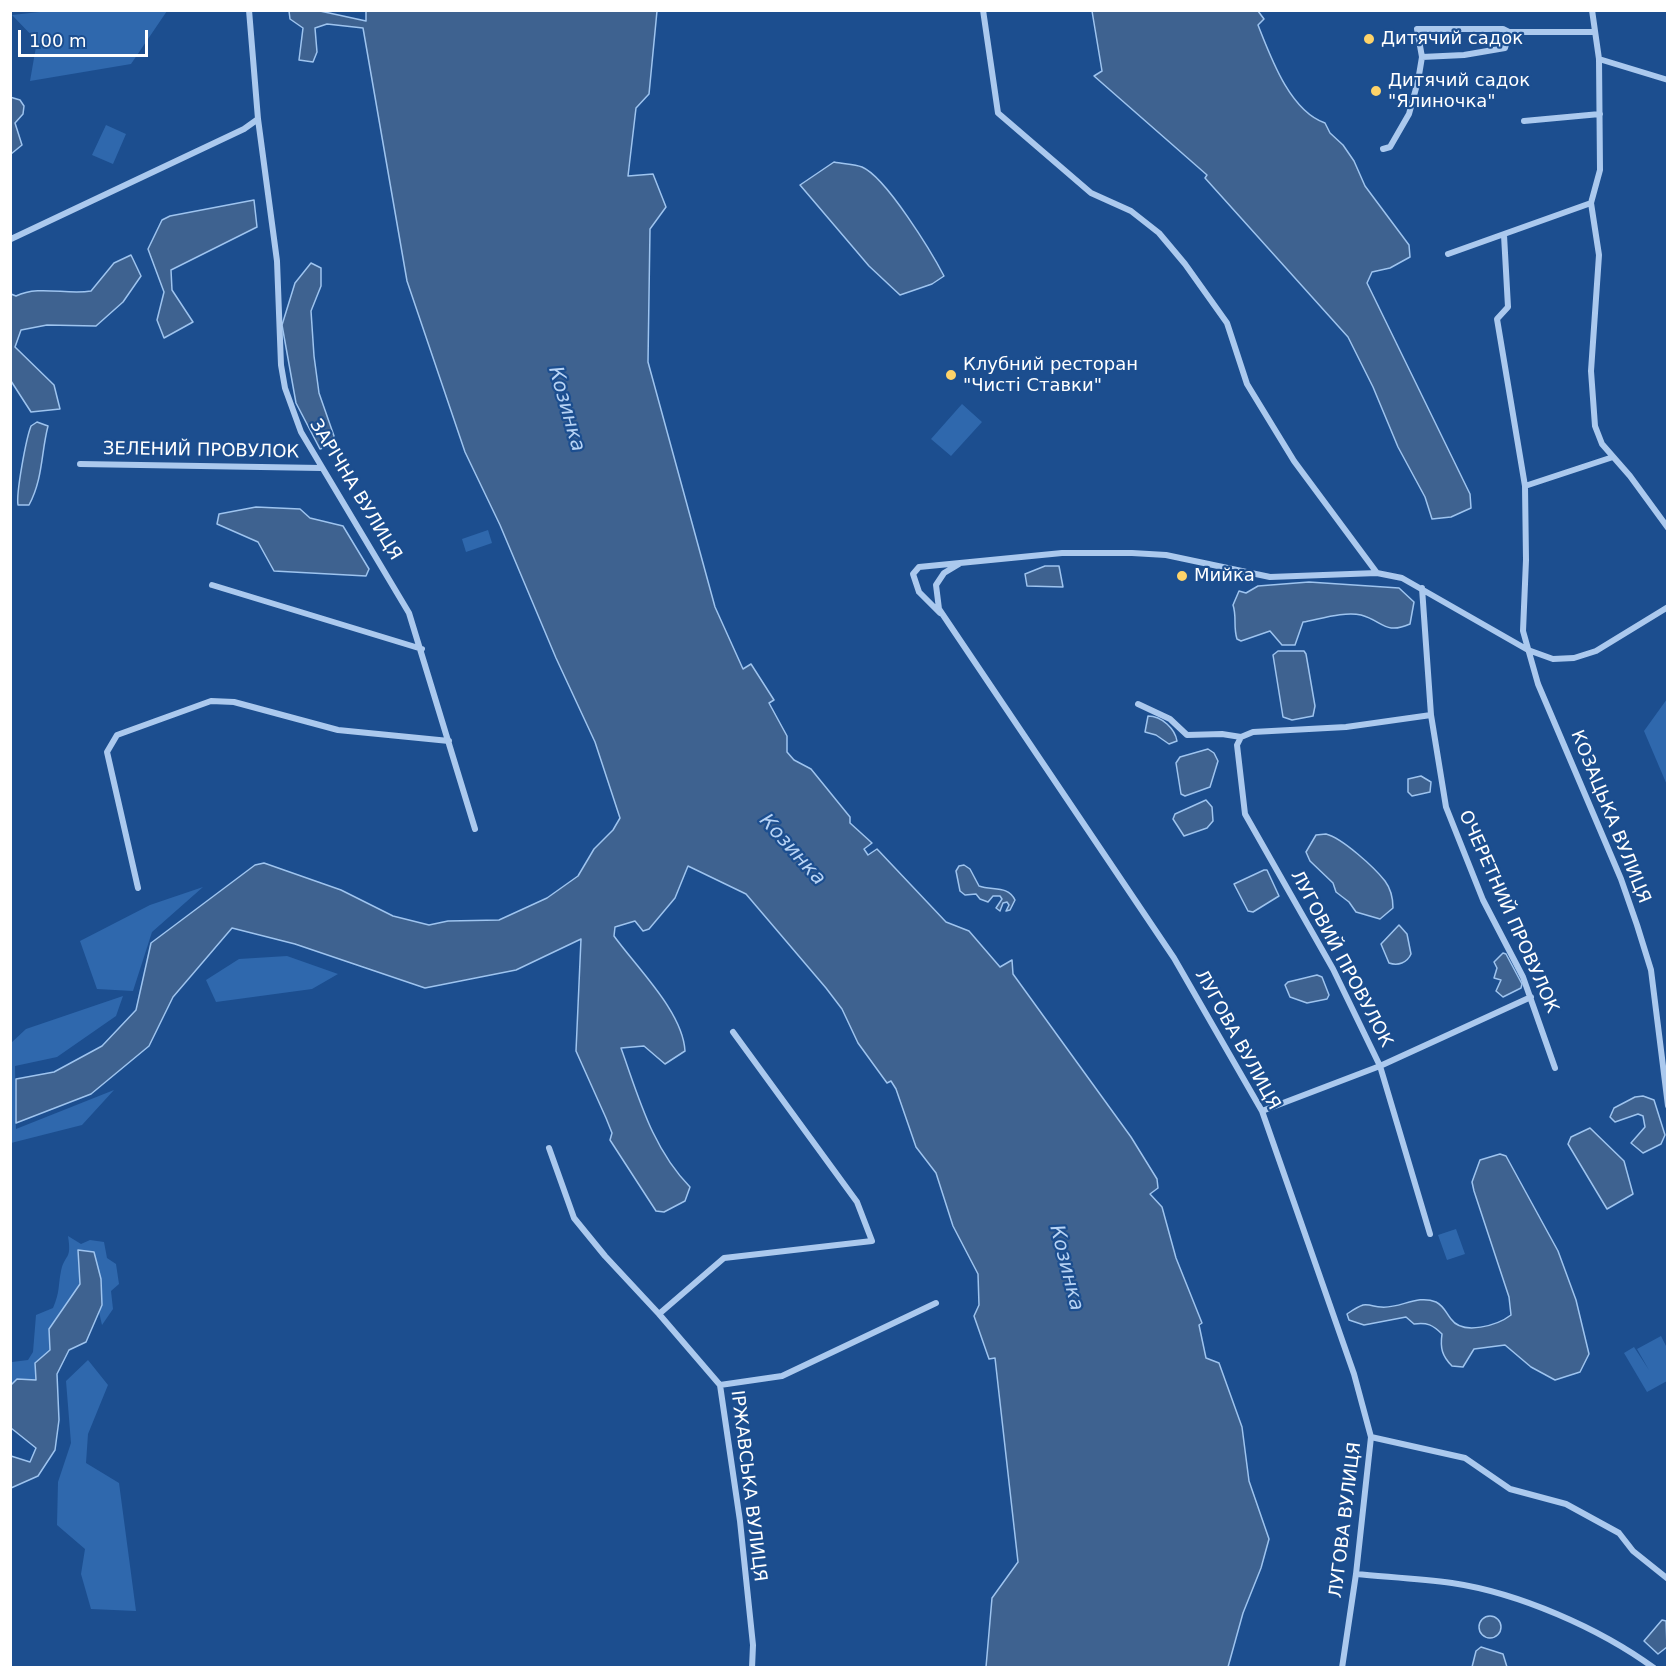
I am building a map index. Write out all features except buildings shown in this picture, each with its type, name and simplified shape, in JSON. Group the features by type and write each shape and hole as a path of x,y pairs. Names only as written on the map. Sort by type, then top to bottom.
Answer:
{"street":[{"name":"ЗАРІЧНА ВУЛИЦЯ","path":"249,10 258,120 278,270 281,365 290,404 301,432 321,468 383,566 409,613 422,649 475,829"},
{"path":"983,10 998,113 1091,192 1131,211 1159,233 1185,264 1227,323 1247,384 1294,461 1377,573"},
{"path":"1592,10 1593,32 1599,59 1600,114 1600,170 1591,203 1599,255 1591,371 1595,426 1602,444 1630,476 1668,528"},
{"path":"1383,150 1390,147 1409,114 1422,57 1417,29 1593,32"},
{"path":"1422,57 1464,55 1505,48 1509,32"},
{"path":"1599,59 1668,80"},
{"path":"1524,121 1600,114"},
{"path":"11,239 244,129 258,120"},
{"path":"1448,254 1591,203"},
{"name":"КОЗАЦЬКА ВУЛИЦЯ","path":"1504,235 1508,307 1497,319 1525,486 1527,560 1523,631 1538,684 1621,879 1651,970 1668,1106"},
{"path":"1525,486 1613,457"},
{"name":"ЗЕЛЕНИЙ ПРОВУЛОК","path":"80,464 321,468"},
{"path":"943,616 919,592 913,574 922,566 1062,553 1166,555 1270,577 1377,573 1402,578 1528,650 1553,659 1574,658 1596,651 1668,607"},
{"name":"ЛУГОВА ВУЛИЦЯ","path":"958,564 944,573 936,585 937,603 943,616 1174,958 1262,1111 1354,1374 1371,1437 1356,1574 1342,1668"},
{"path":"212,585 422,649"},
{"name":"ОЧЕРЕТНИЙ ПРОВУЛОК","path":"1422,588 1431,715 1446,807 1457,841 1483,900 1515,960 1531,997 1556,1068"},
{"path":"138,888 107,752 117,735 211,701 234,702 338,730 449,741"},
{"path":"1138,704 1170,719 1187,735 1222,734 1241,737 1252,732 1346,728 1431,715"},
{"name":"ЛУГОВИЙ ПРОВУЛОК","path":"1241,737 1237,745 1245,814 1333,969 1380,1066 1430,1234"},
{"path":"1262,1111 1380,1066 1531,997"},
{"path":"659,1314 724,1258 872,1241 857,1202 733,1032"},
{"name":"ІРЖАВСЬКА ВУЛИЦЯ","path":"549,1148 574,1218 720,1385 740,1521 753,1645 752,1668"},
{"path":"720,1385 782,1377 936,1303"},
{"path":"1371,1437 1465,1458 1510,1489 1566,1504 1619,1533 1633,1551 1668,1579"},
{"path":"1356,1574 1452,1583 1498,1593 1559,1617 1628,1649 1654,1668"}],"shaded area":[{"path":"49,11 167,11 131,64 30,81 37,41 12,15"},
{"path":"106,125 126,134 113,164 92,155"},
{"path":"962,404 982,422 951,456 931,439"},
{"path":"488,530 492,543 466,552 462,539"},
{"path":"1667,699 1667,785 1644,731"},
{"path":"203,887 152,932 133,991 97,989 80,941 150,905"},
{"path":"287,956 338,974 312,989 216,1002 206,980 239,959"},
{"path":"123,996 116,1016 57,1057 15,1066 16,1129 114,1090 82,1125 11,1143 11,1043 26,1029"},
{"path":"1456,1229 1465,1254 1447,1260 1438,1235"},
{"path":"68,1236 81,1244 90,1240 104,1242 107,1258 116,1264 119,1284 111,1291 113,1309 102,1325 99,1312 102,1305 78,1251 80,1285 49,1329 50,1350 37,1381 17,1379 11,1385 12,1362 28,1360 33,1352 36,1315 53,1308 61,1271 69,1253"},
{"path":"1661,1336 1667,1348 1667,1381 1647,1392 1624,1353 1634,1347 1649,1370 1637,1349"},
{"path":"88,1360 108,1385 88,1434 86,1463 119,1483 136,1611 91,1609 81,1574 85,1549 57,1525 58,1482 71,1443 66,1381"}],"water":[{"name":"Козинка","path":"289,11 320,11 366,21 366,11 657,11 649,94 636,108 628,176 653,174 666,207 650,229 648,362 715,607 743,669 751,664 774,700 769,703 787,736 787,752 794,760 811,769 850,817 850,823 872,843 864,849 868,855 877,849 946,922 969,931 1000,967 1012,960 1013,974 1131,1137 1157,1179 1158,1188 1150,1194 1162,1207 1176,1258 1202,1323 1199,1325 1206,1358 1219,1363 1242,1427 1249,1481 1269,1539 1261,1568 1243,1613 1228,1667 986,1667 992,1598 1018,1562 995,1358 989,1359 974,1316 979,1305 978,1274 953,1226 936,1173 916,1147 896,1089 891,1081 887,1083 858,1043 842,1009 746,894 688,866 675,898 649,929 643,931 635,921 615,927 614,936 668,1006 682,1036 685,1051 665,1064 644,1046 621,1048 656,1139 677,1172 690,1187 685,1201 664,1212 656,1211 610,1140 612,1133 576,1051 581,939 516,970 425,988 295,944 232,928 173,997 149,1046 91,1094 16,1123 16,1079 54,1072 102,1046 136,1010 151,943 255,865 264,863 341,890 393,916 429,925 448,921 499,920 547,898 578,876 594,849 613,830 620,818 595,742 556,658 500,525 465,452 407,281 363,28 327,24 315,28 317,52 313,62 299,60 303,28 290,19"},
{"path":"1092,11 1258,11 1264,19 1258,25 1283,82 1302,107 1313,117 1325,123 1330,133 1343,145 1354,161 1365,186 1409,245 1410,257 1390,268 1372,272 1367,283 1470,494 1471,508 1451,517 1432,519 1425,497 1398,447 1373,387 1348,337 1205,178 1207,175 1094,76 1102,71"},
{"path":"10,97 20,100 24,106 23,114 15,123 22,145 11,154"},
{"path":"834,162 862,167 883,185 930,251 944,276 932,284 900,295 869,266 800,185"},
{"path":"254,200 257,227 171,270 172,290 193,322 164,338 157,320 164,292 148,249 162,220 170,216"},
{"path":"131,255 141,276 123,302 96,326 47,325 21,330 15,347 54,385 60,409 31,412 11,381 11,294 16,296 34,291 91,291 114,263"},
{"path":"311,263 321,268 321,286 311,311 314,356 319,393 334,436 332,445 320,449 296,403 282,325 295,283"},
{"path":"37,422 48,426 39,476 29,505 18,505 20,478 27,442 31,426"},
{"path":"256,507 300,509 310,518 343,526 369,569 366,576 274,571 258,542 217,524 219,514"},
{"path":"1045,566 1059,566 1063,587 1027,586 1025,574"},
{"path":"1309,582 1399,588 1414,602 1410,624 1389,628 1361,615 1348,614 1303,622 1295,645 1282,645 1270,631 1241,641 1237,639 1233,605 1239,591 1246,593 1258,586"},
{"path":"1278,651 1304,651 1306,654 1315,706 1313,716 1292,720 1283,717 1273,655"},
{"path":"1148,716 1158,718 1167,724 1174,732 1177,741 1169,744 1156,735 1145,732"},
{"path":"1208,749 1214,753 1218,761 1210,787 1185,796 1181,794 1176,763 1180,757"},
{"path":"1421,776 1431,782 1430,792 1412,796 1408,792 1408,779"},
{"path":"1206,800 1212,807 1213,821 1207,828 1184,836 1173,819 1175,814"},
{"path":"1326,834 1357,854 1387,884 1393,908 1380,919 1356,912 1349,902 1336,892 1333,883 1310,861 1306,852 1316,835"},
{"path":"964,865 970,869 979,886 1004,890 1012,895 1015,900 1010,910 1006,911 1009,905 1007,902 1003,903 1000,911 996,908 1002,899 1000,896 993,896 988,902 980,899 976,894 965,895 960,891 956,871 959,866"},
{"path":"1267,870 1279,896 1253,912 1248,911 1234,884"},
{"path":"1399,925 1407,934 1411,954 1405,962 1392,964 1389,963 1381,944"},
{"path":"1503,953 1506,954 1522,984 1521,988 1503,997 1496,991 1501,980 1494,978 1497,968 1494,962"},
{"path":"1317,975 1322,977 1329,995 1327,999 1307,1003 1290,997 1285,985 1288,982"},
{"path":"1643,1096 1654,1100 1665,1135 1661,1144 1643,1153 1631,1143 1645,1127 1643,1116 1638,1114 1615,1122 1610,1117 1614,1108 1635,1097"},
{"path":"1590,1128 1624,1161 1633,1194 1607,1209 1568,1144 1571,1137"},
{"path":"1500,1154 1506,1156 1558,1251 1576,1300 1589,1354 1580,1372 1555,1380 1531,1367 1505,1345 1474,1349 1463,1367 1452,1366 1442,1351 1442,1334 1433,1326 1423,1323 1414,1324 1406,1317 1364,1325 1349,1320 1347,1314 1363,1305 1388,1307 1429,1300 1439,1304 1456,1324 1464,1327 1489,1325 1511,1315 1509,1297 1472,1182 1480,1160"},
{"path":"78,1250 94,1252 101,1279 102,1305 86,1342 69,1350 57,1374 59,1420 55,1450 38,1476 11,1488 11,1456 30,1462 36,1448 11,1428 11,1385 17,1379 36,1380 35,1363 50,1350 49,1329 80,1284"},
{"path":"1490,1616 1498,1619 1501,1627 1498,1635 1490,1638 1482,1635 1479,1627 1482,1619"},
{"path":"1662,1620 1666,1621 1667,1647 1658,1654 1644,1641"},
{"path":"1481,1647 1503,1654 1507,1667 1472,1667 1476,1651"}],"place":[{"name":"Дитячий садок","path":"1369,39"},
{"name":"Дитячий садок \"Ялиночка\"","path":"1376,91"},
{"name":"Клубний ресторан \"Чисті Ставки\"","path":"951,375"},
{"name":"Мийка","path":"1182,576"}]}
